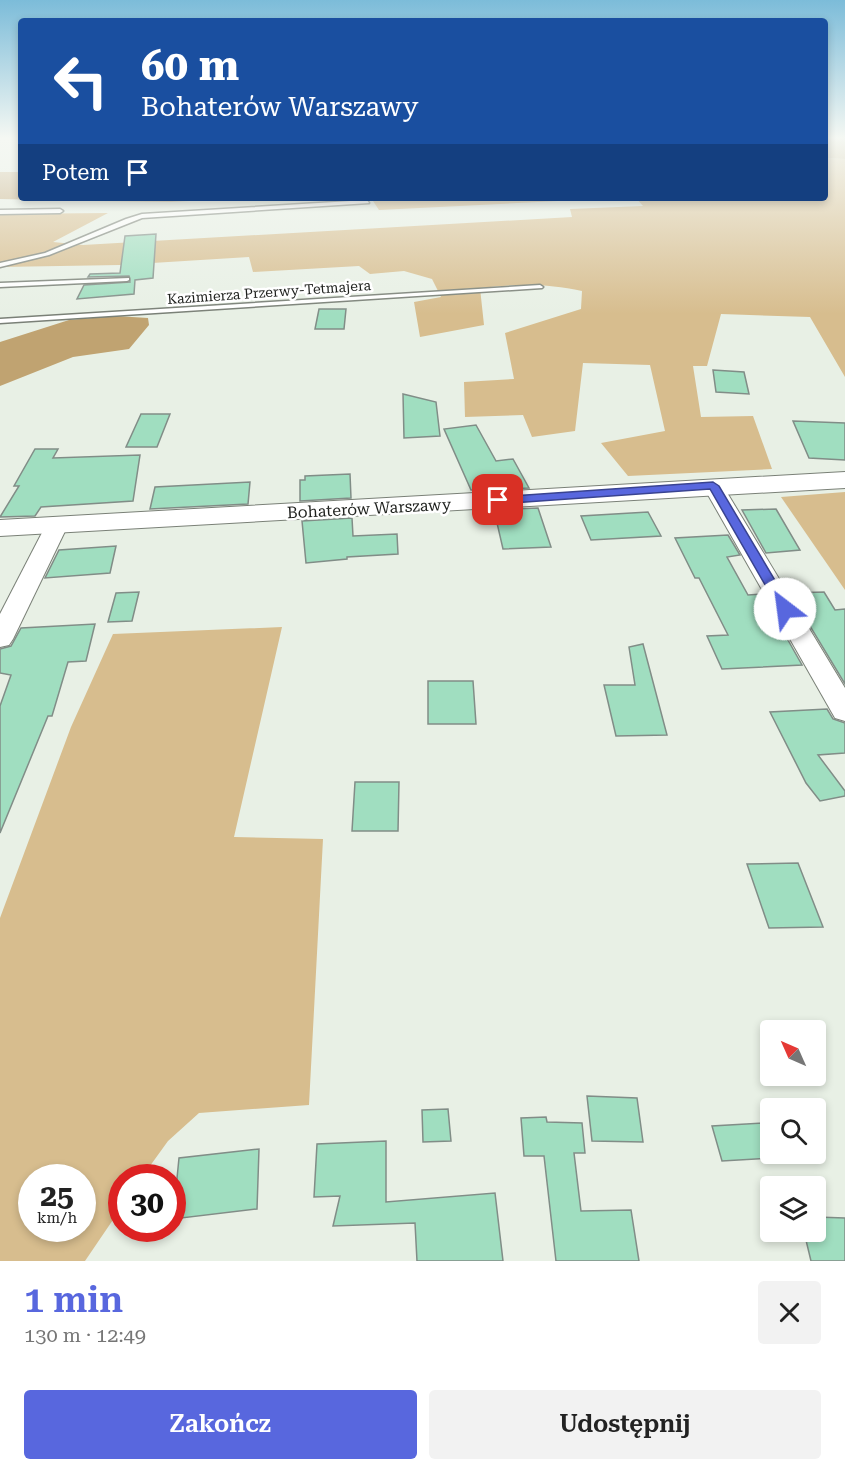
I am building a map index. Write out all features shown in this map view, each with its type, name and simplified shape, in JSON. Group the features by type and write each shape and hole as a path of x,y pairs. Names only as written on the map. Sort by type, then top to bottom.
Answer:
{"street":[{"name":"Bohaterów Warszawy","path":"0,528 845,480"},
{"path":"713,486 845,711"},
{"path":"0,639 57,525"}],"lane":[{"path":"0,266 47,254 142,216 367,202"},
{"path":"0,212 60,211"},
{"path":"0,285 127,279"},
{"name":"Kazimierza Przerwy-Tetmajera","path":"0,321 540,287"}],"shaded area":[{"path":"0,196 18,196 18,199 0,199"},
{"path":"828,196 845,196 845,377 810,317 721,314 707,366 693,366 701,417 753,416 772,469 628,476 601,443 665,431 650,365 583,363 575,431 532,437 523,415 465,417 464,382 514,379 505,333 581,309 582,291 531,285 480,288 484,325 420,337 414,302 441,297 432,279 404,271 370,274 359,266 253,272 249,257 120,265 0,267 0,214 108,213 53,242 83,245 572,217 570,209 643,206 639,201 828,201"},
{"path":"93,201 190,201 171,202"},
{"path":"373,201 558,201 379,210"},
{"path":"116,316 148,318 149,325 129,349 73,357 0,386 0,342 69,320"},
{"path":"845,492 845,590 781,497"},
{"path":"282,627 234,837 323,839 309,1105 199,1113 168,1141 151,1164 108,1164 108,1227 85,1261 0,1261 0,918 71,727 113,634"}],"building":[{"path":"156,234 153,278 135,280 134,294 77,299 84,285 130,282 129,276 88,277 90,274 120,273 125,236"},
{"path":"319,309 346,309 344,329 315,329"},
{"path":"713,370 744,372 749,394 716,392"},
{"path":"403,394 436,402 440,436 404,438"},
{"path":"141,414 170,414 157,447 126,447"},
{"path":"793,421 845,423 845,460 809,458"},
{"path":"476,425 496,461 513,459 529,488 471,490 444,429"},
{"path":"35,449 58,449 53,458 140,455 133,501 41,507 35,516 0,517 19,486 14,486"},
{"path":"350,474 351,498 300,501 300,480 305,480 305,476"},
{"path":"250,482 248,504 150,509 155,487"},
{"path":"538,508 551,547 503,549 494,510"},
{"path":"776,509 800,550 766,553 742,510"},
{"path":"648,512 661,536 591,540 581,516"},
{"path":"352,518 353,536 397,534 398,554 347,557 347,559 306,563 302,521"},
{"path":"728,535 740,555 727,557 748,595 762,594 802,665 722,669 707,636 728,635 699,578 695,578 675,538"},
{"path":"116,546 110,573 45,578 59,550"},
{"path":"139,592 132,621 108,622 116,593"},
{"path":"824,592 835,610 845,609 845,684 790,593"},
{"path":"95,624 86,661 68,662 52,716 48,716 0,833 0,706 11,675 0,673 0,649 11,646 21,628"},
{"path":"643,644 667,735 616,736 604,685 635,685 629,647"},
{"path":"428,681 473,681 476,724 428,724"},
{"path":"827,709 833,719 845,723 845,753 818,755 845,791 845,796 820,801 806,783 770,712"},
{"path":"355,782 399,782 398,831 352,831"},
{"path":"798,863 823,927 769,928 747,864"},
{"path":"587,1096 637,1098 643,1142 592,1141"},
{"path":"448,1109 451,1141 423,1142 422,1110"},
{"path":"546,1117 547,1122 582,1123 585,1153 574,1153 581,1211 631,1210 639,1261 556,1261 544,1156 524,1156 521,1118"},
{"path":"760,1123 760,1159 722,1161 712,1126"},
{"path":"386,1141 386,1202 495,1193 503,1261 417,1261 415,1223 333,1226 340,1196 314,1197 317,1144"},
{"path":"259,1149 257,1209 186,1217 186,1164 178,1164 179,1158"},
{"path":"826,1217 845,1218 845,1261 811,1261 806,1242 826,1242"}],"route":[{"path":"498,500 713,486 785,609"}]}
